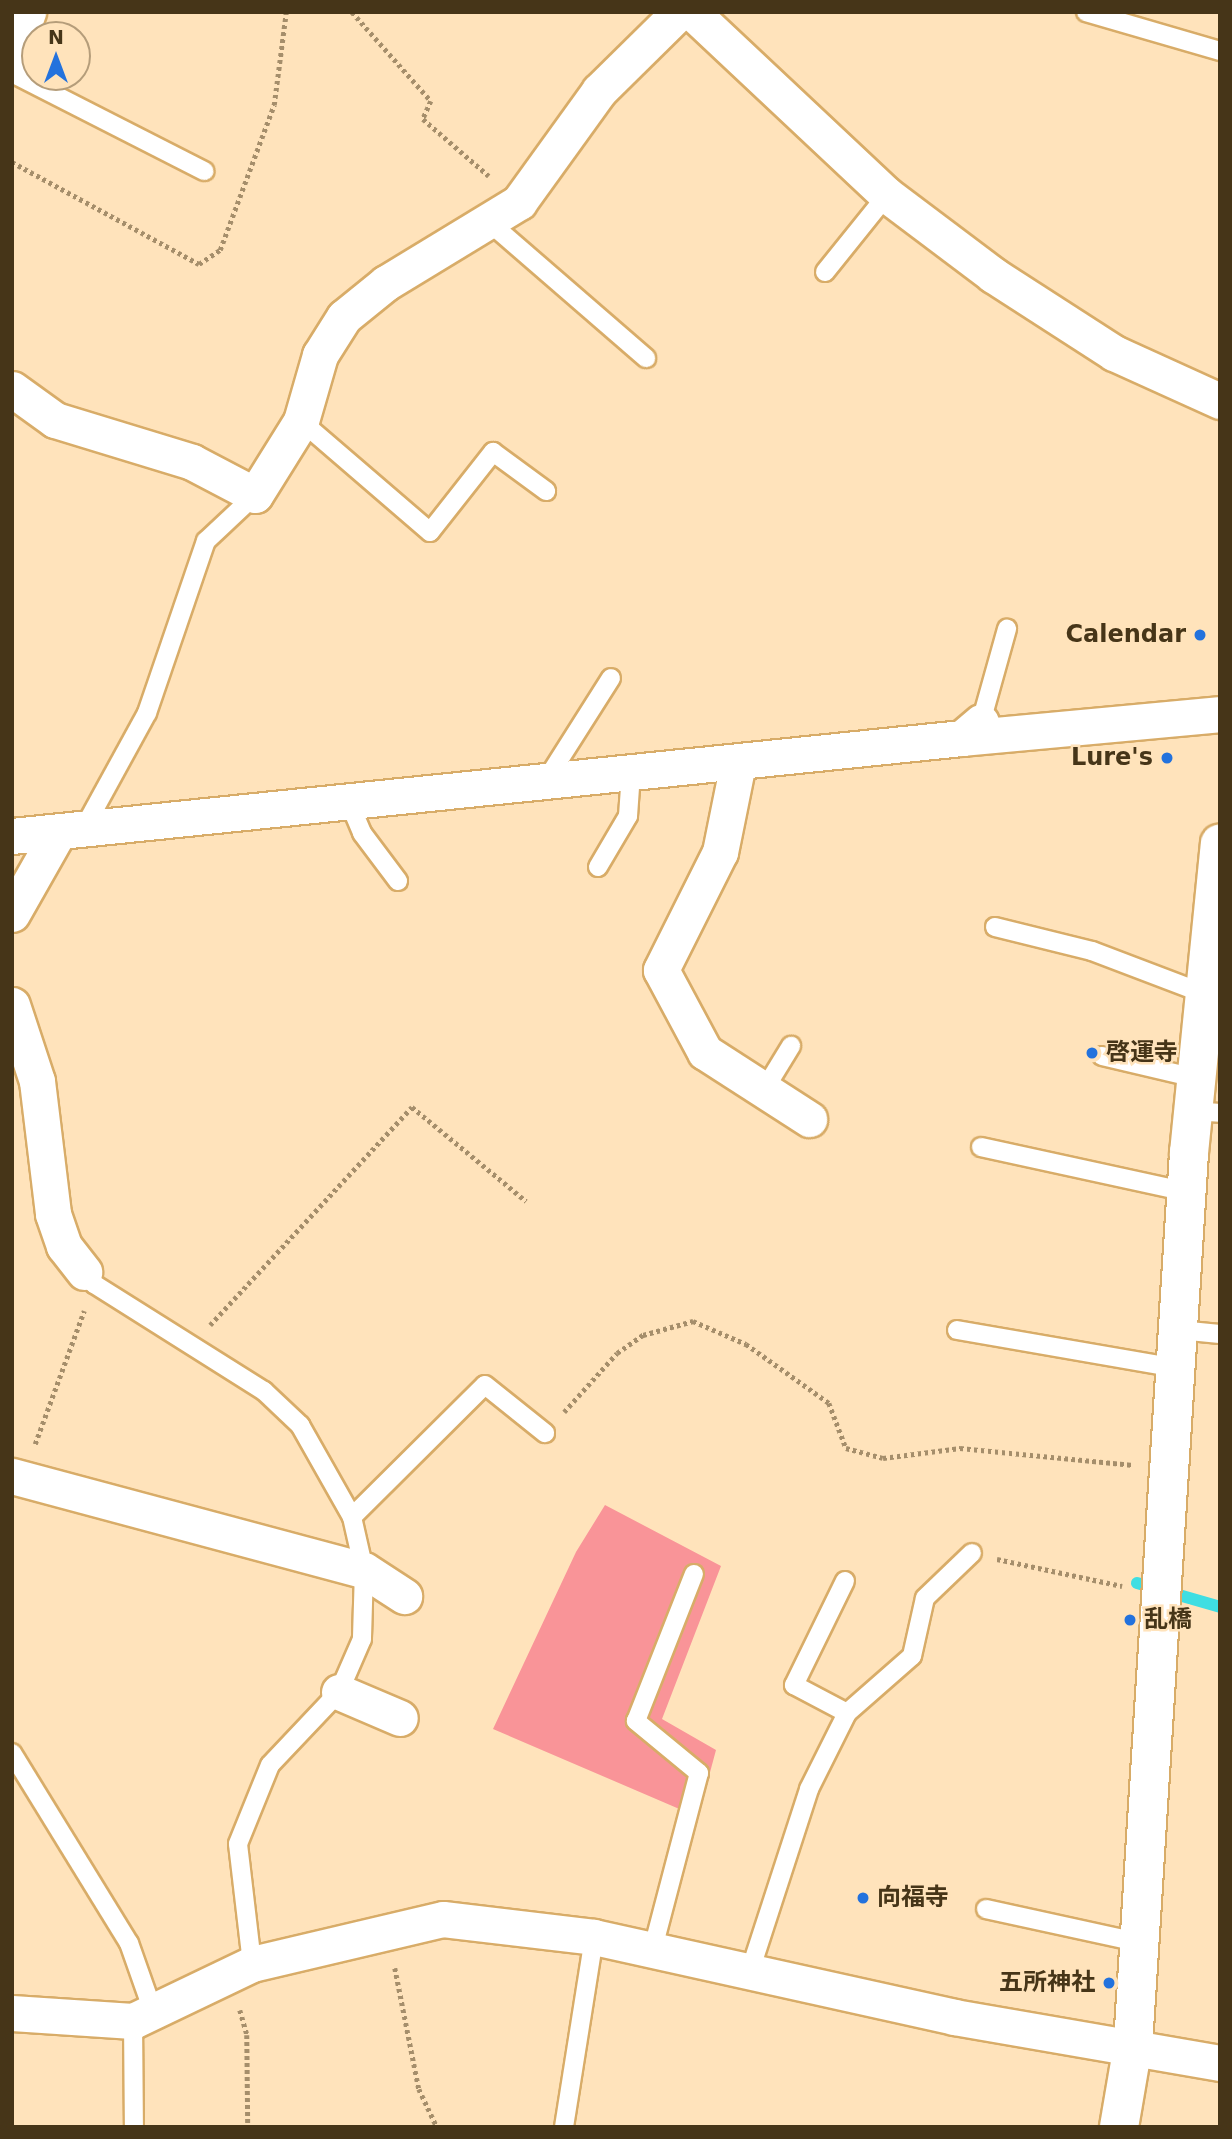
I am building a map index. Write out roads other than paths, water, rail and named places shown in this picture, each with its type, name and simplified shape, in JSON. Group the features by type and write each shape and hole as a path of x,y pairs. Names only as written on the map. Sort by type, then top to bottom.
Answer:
{"street":[{"path":"12,56 28,12"},
{"path":"12,389 55,420 192,462 255,495 301,421 320,355 344,317 386,283 519,202 598,91 692,14 887,195 1041,309 1114,353 1220,401"},
{"path":"12,836 738,763 971,730 1220,714"},
{"path":"738,763 720,852 661,970 705,1052 809,1119"},
{"path":"12,914 72,829"},
{"path":"1119,2127 1133,2045 1137,1942 1187,1192 1203,1101 1205,994 1220,844"},
{"path":"12,1005 37,1081 53,1214 64,1246 89,1278"},
{"path":"18,1477 364,1570 404,1596"},
{"path":"339,1692 400,1718"},
{"path":"12,2013 143,2017 241,1969 387,1929 443,1919 594,1937 653,1948 749,1974 954,2017 1133,2045 1220,2063"}],"lane":[{"path":"1086,12 1220,51"},
{"path":"12,74 205,171"},
{"path":"825,272 887,195"},
{"path":"489,222 646,358"},
{"path":"301,421 430,532 493,452 546,491"},
{"path":"72,829 147,713 206,541 255,495"},
{"path":"971,730 1007,629"},
{"path":"545,782 611,678"},
{"path":"598,867 628,816 631,773"},
{"path":"349,802 362,833 398,881"},
{"path":"995,927 1048,945 1092,951 1205,994"},
{"path":"764,1090 791,1046"},
{"path":"1102,1056 1203,1101"},
{"path":"981,1147 1187,1192"},
{"path":"89,1278 255,1384 300,1425 352,1517 364,1570 362,1639 339,1692 270,1766 252,1800 239,1844 241,1969"},
{"path":"1179,1329 1220,1334"},
{"path":"957,1330 1176,1368"},
{"path":"352,1517 485,1385 545,1433"},
{"path":"749,1974 809,1789 847,1713 912,1656 925,1598 972,1553"},
{"path":"653,1948 699,1773 636,1721 694,1574"},
{"path":"845,1581 794,1685 847,1713"},
{"path":"12,1753 129,1943 143,2017 134,2127"},
{"path":"986,1909 1137,1942"},
{"path":"565,2127 594,1937"}],"waterway":[{"path":"1137,1583 1220,1607"}],"place":[{"name":"Calendar","path":"1200,635"},
{"name":"Lure's","path":"1167,758"},
{"name":"啓運寺","path":"1092,1053"},
{"name":"乱橋","path":"1130,1620"},
{"name":"向福寺","path":"863,1898"},
{"name":"五所神社","path":"1109,1983"}]}
